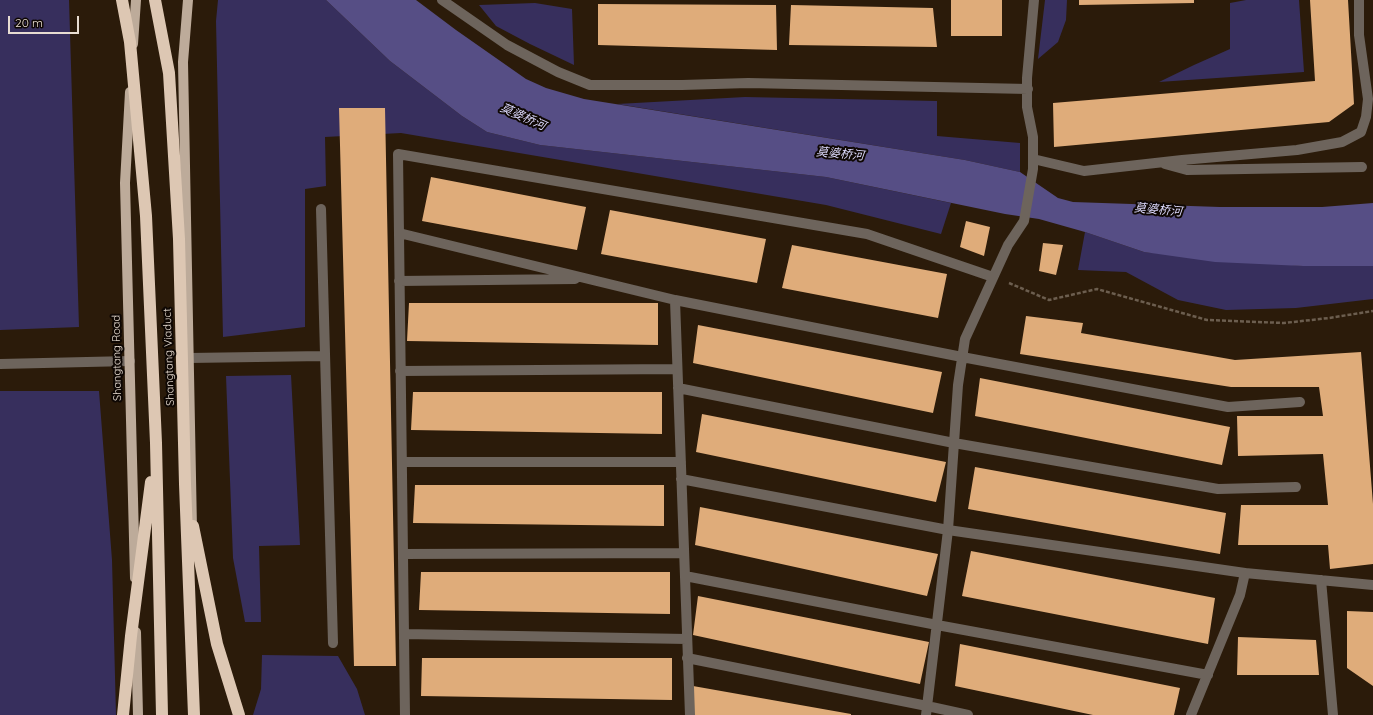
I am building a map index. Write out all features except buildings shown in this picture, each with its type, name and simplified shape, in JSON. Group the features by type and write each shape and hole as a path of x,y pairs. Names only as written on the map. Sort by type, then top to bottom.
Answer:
{"highway":[{"name":"Shangtang Viaduct","path":"122,0 130,42 146,216 156,443 162,715"},
{"name":"Shangtang Viaduct","path":"155,0 169,80 179,239 185,484 195,715"},
{"path":"123,715 131,636 156,443"},
{"path":"185,484 200,569 217,644 239,715"}],"main road":[{"name":"Shangtang Road","path":"136,0 125,183 138,715"},
{"path":"188,0 183,62 195,715"}],"lane":[{"path":"927,710 948,530 958,385 965,339 1008,245 1024,221 1033,170 1033,137 1027,107 1028,89 1026,78 1034,0"},
{"path":"1033,159 1084,171 1297,150 1342,142 1361,132 1366,117 1369,68 1360,35 1359,0"},
{"path":"448,2 507,45 558,72 590,85 748,83 1028,89"},
{"path":"405,715 398,154 867,234 993,277"},
{"path":"1159,163 1187,170 1362,168"},
{"path":"321,209 333,643"},
{"path":"399,233 675,300 962,357 1228,407 1300,402"},
{"path":"399,280 592,279"},
{"path":"675,300 690,715"},
{"path":"189,358 324,356"},
{"path":"0,364 130,361"},
{"path":"400,371 677,370"},
{"path":"678,388 954,443 1218,489 1296,487"},
{"path":"402,462 681,462"},
{"path":"681,479 948,530 1245,573 1373,584"},
{"path":"403,554 684,552"},
{"path":"1191,715 1240,595 1245,573"},
{"path":"685,576 937,625 1208,675"},
{"path":"1321,580 1333,715"},
{"path":"404,634 687,640"},
{"path":"687,658 927,710 968,715"}],"path":[{"path":"993,277 1049,300 1097,289 1207,320 1284,323 1329,318 1373,310"}],"shaded area":[{"path":"0,0 69,0 79,327 0,330"},
{"path":"218,0 326,0 390,61 462,116 487,132 540,145 826,177 951,203 941,234 826,205 401,133 325,137 326,186 305,189 305,327 223,337 216,21"},
{"path":"1045,0 1067,0 1066,20 1058,42 1038,59"},
{"path":"1246,0 1299,0 1304,72 1159,82 1230,49 1230,3"},
{"path":"535,3 572,9 574,65 496,26 479,5"},
{"path":"745,97 937,101 937,136 1020,143 1020,172 965,160 617,104"},
{"path":"1085,232 1144,252 1303,266 1373,266 1373,299 1296,308 1226,310 1178,300 1126,272 1078,270"},
{"path":"291,375 300,545 259,546 261,622 245,622 233,558 226,376"},
{"path":"0,391 99,391 112,560 116,715 0,715"},
{"path":"262,655 338,656 357,689 365,715 253,715 261,689"}],"water":[{"name":"莫婆桥河","path":"326,0 416,0 526,79 546,88 584,99 965,160 1020,172 1058,198 1073,202 1220,207 1322,207 1373,203 1373,266 1303,266 1215,262 1144,252 1085,232 1039,219 1005,214 826,177 540,145 487,132 462,116 390,61"}]}
